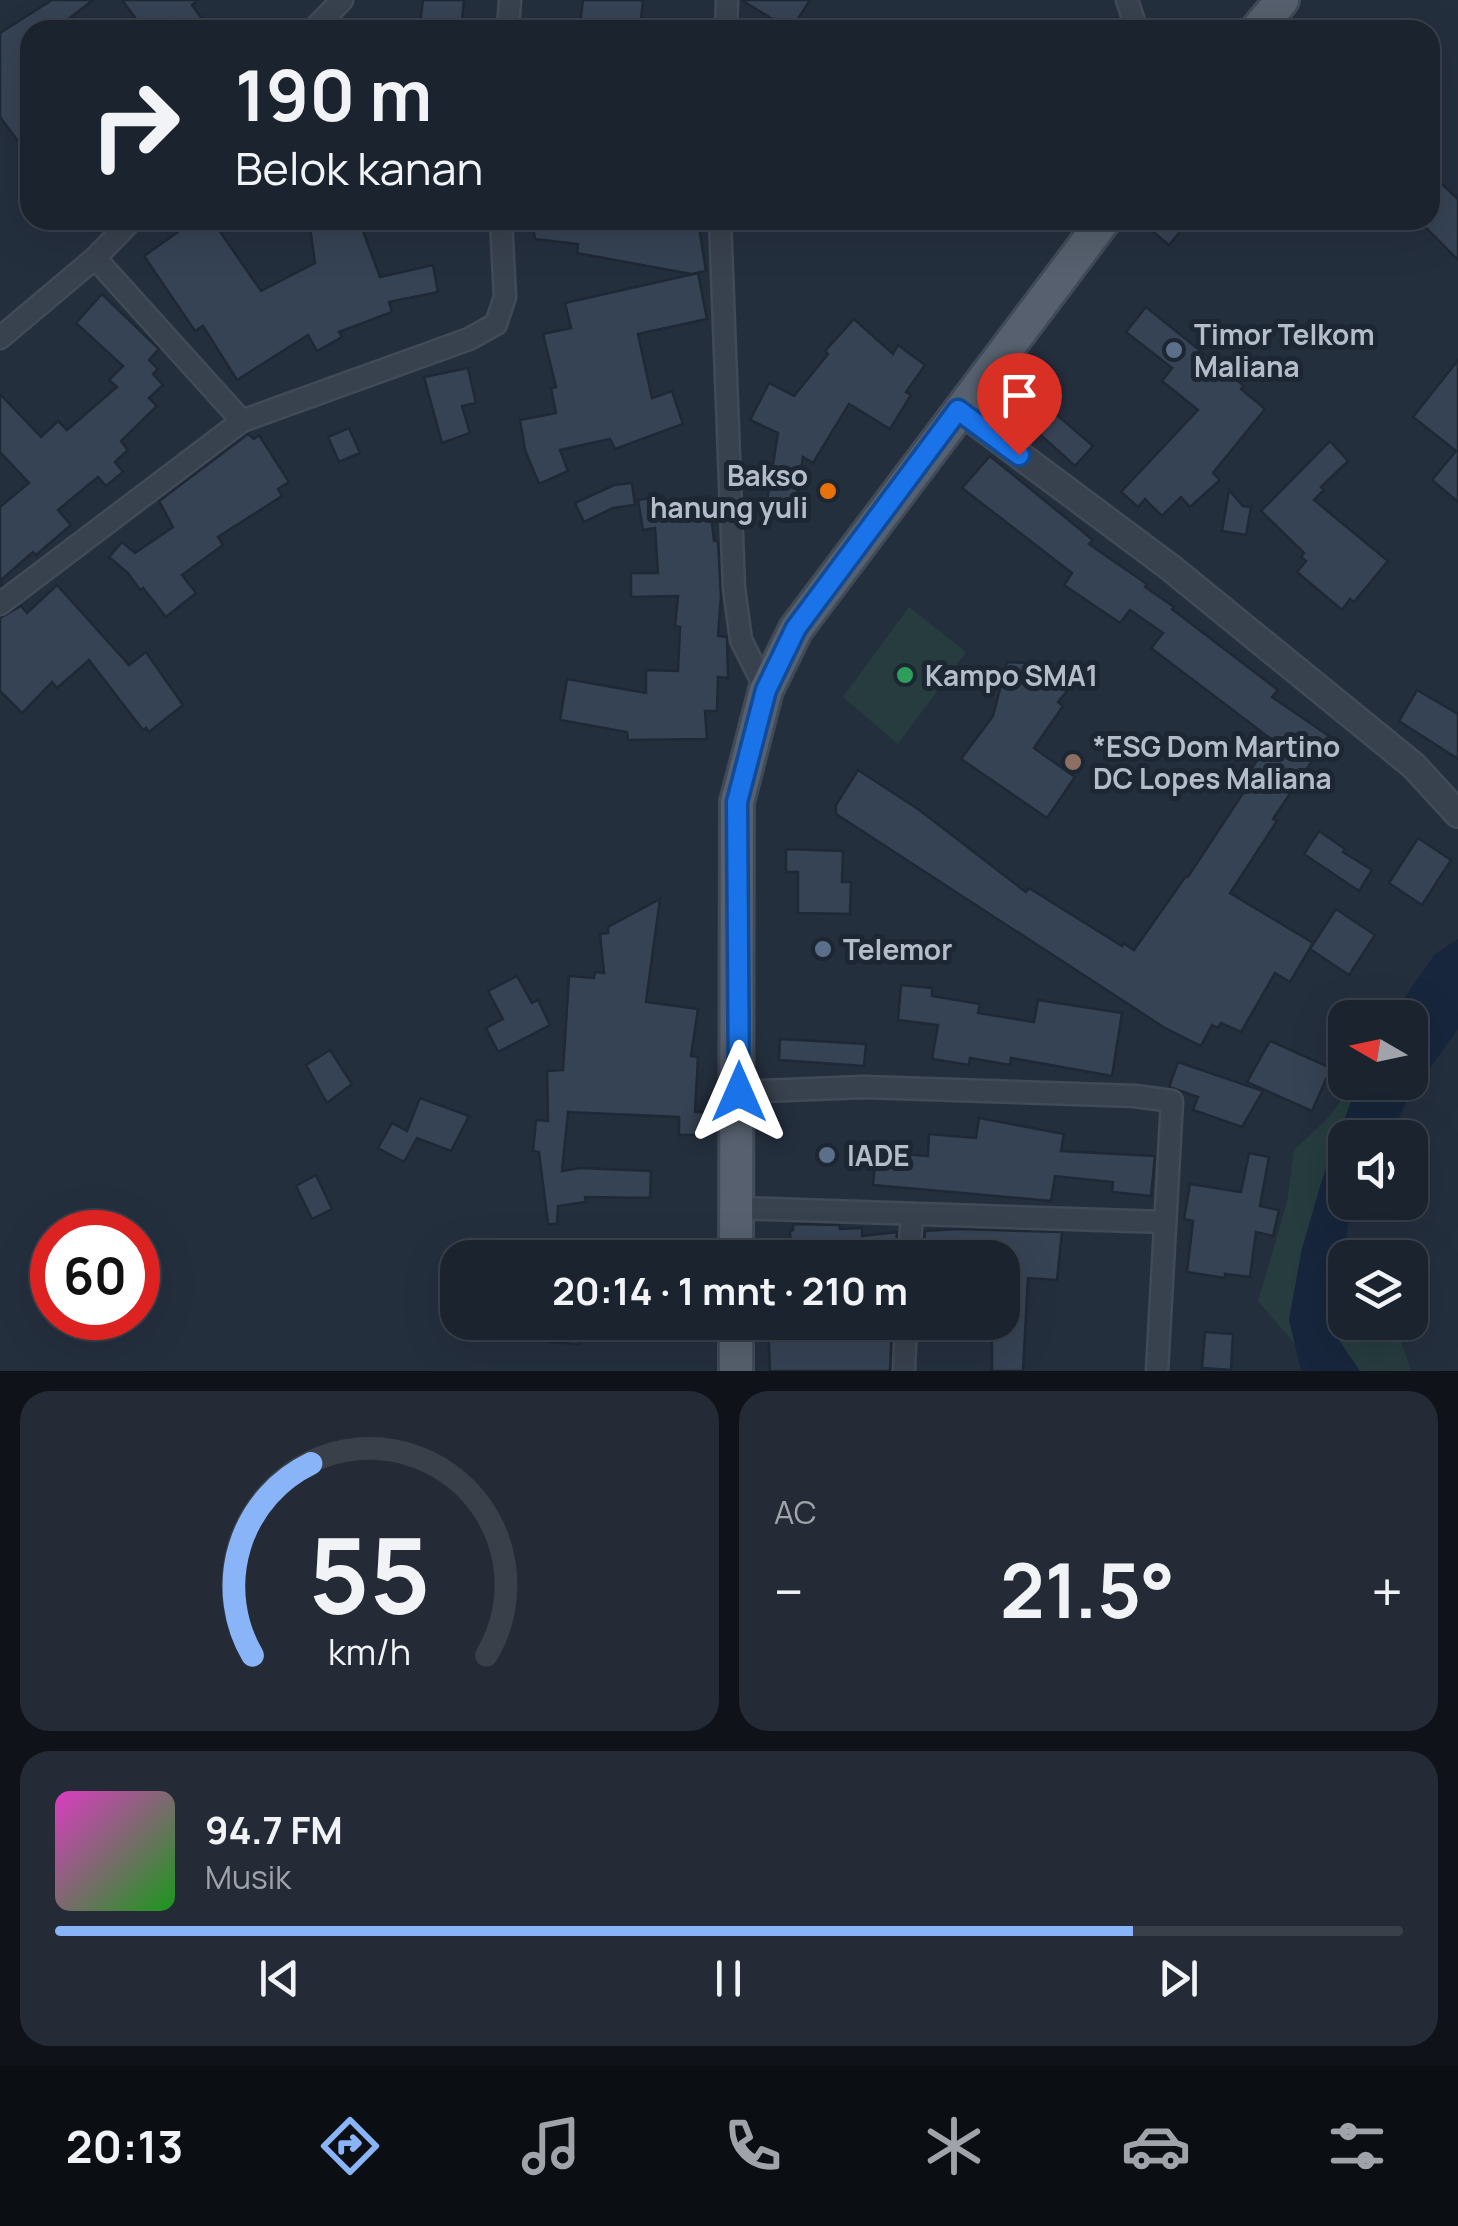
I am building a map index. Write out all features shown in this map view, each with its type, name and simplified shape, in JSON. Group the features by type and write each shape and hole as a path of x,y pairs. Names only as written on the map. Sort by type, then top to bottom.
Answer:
{"main road":[{"path":"1265,20 1282,0"},
{"path":"736,1240 737,802 766,690 796,628 1096,230"},
{"path":"736,1340 736,1371"}],"street":[{"path":"323,20 342,0"},
{"path":"0,338 122,230"},
{"path":"0,604 242,422 469,339 496,324 505,297 501,230"},
{"path":"720,230 734,588 740,640 766,690"},
{"path":"95,258 242,422"},
{"path":"958,410 1172,568 1414,766 1458,814"},
{"path":"739,1092 864,1087 1135,1096 1172,1101 1158,1371"},
{"path":"736,1208 1164,1222"},
{"path":"911,1240 912,1214"},
{"path":"904,1371 905,1340"}],"green space":[{"name":"Kampo SMA1","path":"909,607 966,652 898,744 843,697"},
{"path":"1342,1100 1352,1100 1344,1120 1328,1120 1328,1164 1302,1249 1289,1320 1295,1344 1258,1301 1287,1202 1294,1150"},
{"path":"1339,1340 1401,1340 1411,1371 1360,1371"}],"water":[{"path":"1458,939 1458,1029 1428,1071 1428,1000 1403,1000 1435,954"},
{"path":"1352,1100 1408,1100 1398,1120 1344,1120"},
{"path":"1328,1164 1328,1220 1350,1220 1347,1240 1328,1240 1328,1340 1339,1340 1360,1371 1301,1371 1289,1320 1302,1249"}],"building":[{"path":"52,0 93,0 67,20 20,20"},
{"path":"122,0 198,0 192,5 203,20 173,19 137,20"},
{"path":"423,0 464,0 462,20 420,20"},
{"path":"583,0 643,0 641,20 580,20"},
{"path":"741,0 810,0 797,20 774,20"},
{"path":"20,20 17,140 0,117 0,33"},
{"path":"1440,182 1458,199 1458,260 1428,230 1440,230"},
{"path":"181,230 219,230 261,291 315,263 310,230 363,230 380,277 433,265 438,292 389,302 392,312 339,332 342,337 317,351 308,335 237,380 203,326 195,331 144,256"},
{"path":"534,230 700,230 706,271 691,274 577,253 578,244 535,239"},
{"path":"1151,230 1182,230 1169,245"},
{"path":"698,273 707,319 638,334 652,398 672,391 683,424 615,449 610,439 560,450 568,471 539,484 525,450 520,420 556,413 551,388 556,387 543,334 571,328 565,303"},
{"path":"102,294 159,349 149,360 158,369 153,374 163,385 149,398 157,406 121,441 128,450 115,462 123,472 106,486 98,477 58,510 71,525 0,581 0,507 29,483 0,452 0,394 41,437 58,421 67,430 117,387 109,380 123,366 76,323"},
{"path":"1146,307 1244,386 1241,389 1265,409 1213,473 1220,480 1190,507 1181,497 1162,516 1145,499 1138,507 1121,492 1198,410 1162,381 1172,368 1126,332"},
{"path":"854,319 893,354 898,345 925,365 906,392 911,395 890,429 849,404 813,463 803,457 795,505 767,501 778,433 750,420 769,383 794,396 828,354 825,351"},
{"path":"1458,360 1458,502 1432,480 1456,451 1413,417"},
{"path":"468,368 476,403 462,406 470,433 442,443 424,377"},
{"path":"1029,392 1053,418 1056,414 1093,446 1075,466 1010,411"},
{"path":"349,428 360,453 339,462 328,437"},
{"path":"248,434 254,439 259,435 289,482 278,489 282,496 218,537 223,545 182,575 196,593 166,617 143,588 140,590 109,557 122,542 135,553 173,527 159,501"},
{"path":"1330,441 1348,461 1321,487 1324,490 1314,500 1388,561 1354,602 1350,599 1342,610 1297,572 1306,561 1301,557 1304,553 1261,511"},
{"path":"990,456 1093,540 1089,544 1147,584 1145,587 1172,609 1278,690 1272,697 1329,736 1273,819 1277,821 1230,893 1313,943 1290,982 1275,973 1241,1032 1221,1023 1218,1028 1212,1025 1201,1046 1165,1028 836,814 836,805 858,770 918,809 1026,892 1029,888 1134,950 1251,781 1246,777 1271,739 1151,648 1163,633 1130,610 1120,623 1064,585 1072,573 962,488"},
{"path":"632,483 635,505 613,508 584,522 575,503 614,485"},
{"path":"1229,490 1243,506 1251,507 1246,535 1222,531"},
{"path":"664,496 665,501 709,496 714,541 718,541 718,636 727,637 728,678 718,677 717,711 705,711 707,739 628,740 627,732 560,720 567,679 646,693 646,670 678,671 678,596 631,597 631,573 658,573 655,528 643,530 638,500"},
{"path":"57,585 129,665 146,652 183,705 149,732 143,730 89,660 57,688 52,682 22,713 0,691 0,618 21,606 27,613"},
{"path":"1007,662 1030,663 1067,691 1058,702 1063,706 1034,748 1075,777 1047,818 961,759 993,716"},
{"path":"1417,690 1458,714 1458,759 1399,721"},
{"path":"1319,831 1372,870 1359,891 1304,854"},
{"path":"1418,838 1451,860 1422,905 1389,883"},
{"path":"786,849 843,851 842,882 851,882 850,914 798,913 798,872 786,872"},
{"path":"660,899 646,1002 698,1009 691,1056 698,1057 695,1112 704,1112 705,1135 679,1135 679,1117 568,1112 562,1171 651,1171 650,1198 585,1197 586,1202 558,1206 557,1224 548,1224 539,1152 533,1151 536,1120 548,1121 547,1071 563,1070 569,976 594,978 595,972 604,973 600,934 608,933 608,927"},
{"path":"1336,909 1375,935 1349,975 1310,949"},
{"path":"517,976 532,1003 538,1000 550,1025 498,1052 486,1028 503,1019 488,991"},
{"path":"901,985 932,988 932,996 980,1004 978,1013 1034,1022 1038,1000 1122,1013 1112,1076 1011,1058 1010,1065 970,1058 969,1065 932,1059 938,1025 898,1020"},
{"path":"780,1039 866,1044 864,1066 779,1060"},
{"path":"1270,1041 1328,1067 1312,1111 1247,1082"},
{"path":"330,1050 352,1084 327,1103 306,1065"},
{"path":"1178,1062 1263,1091 1242,1127 1193,1110 1198,1097 1169,1087"},
{"path":"420,1098 469,1116 451,1151 417,1138 404,1162 378,1148 392,1123 407,1131"},
{"path":"979,1118 1064,1134 1061,1151 1155,1156 1151,1196 1112,1192 1113,1182 1055,1176 1051,1201 873,1185 876,1152 928,1156 929,1134 976,1138"},
{"path":"1249,1153 1269,1157 1260,1206 1279,1210 1273,1236 1256,1232 1250,1277 1187,1272 1193,1221 1184,1219 1190,1184 1241,1192"},
{"path":"316,1175 332,1209 312,1219 296,1186"},
{"path":"793,1224 862,1228 862,1236 897,1232 896,1240 790,1240"},
{"path":"925,1231 1062,1232 1057,1280 1028,1278 1023,1371 992,1371 992,1340 1020,1340 1020,1240 924,1240"},
{"path":"1205,1332 1233,1334 1231,1370 1202,1368"},
{"path":"550,1340 579,1340 579,1344"},
{"path":"769,1340 891,1340 890,1371 770,1371"}],"place":[{"name":"Timor Telkom Maliana","path":"1174,350"},
{"name":"Bakso hanung yuli","path":"828,491"},
{"name":"Kampo SMA1","path":"905,675"},
{"name":"*ESG Dom Martino DC Lopes Maliana","path":"1073,762"},
{"name":"Telemor","path":"823,949"},
{"name":"IADE","path":"827,1155"}],"route":[{"path":"739,1092 737,802 766,690 796,628 958,410 1019,455"}]}
